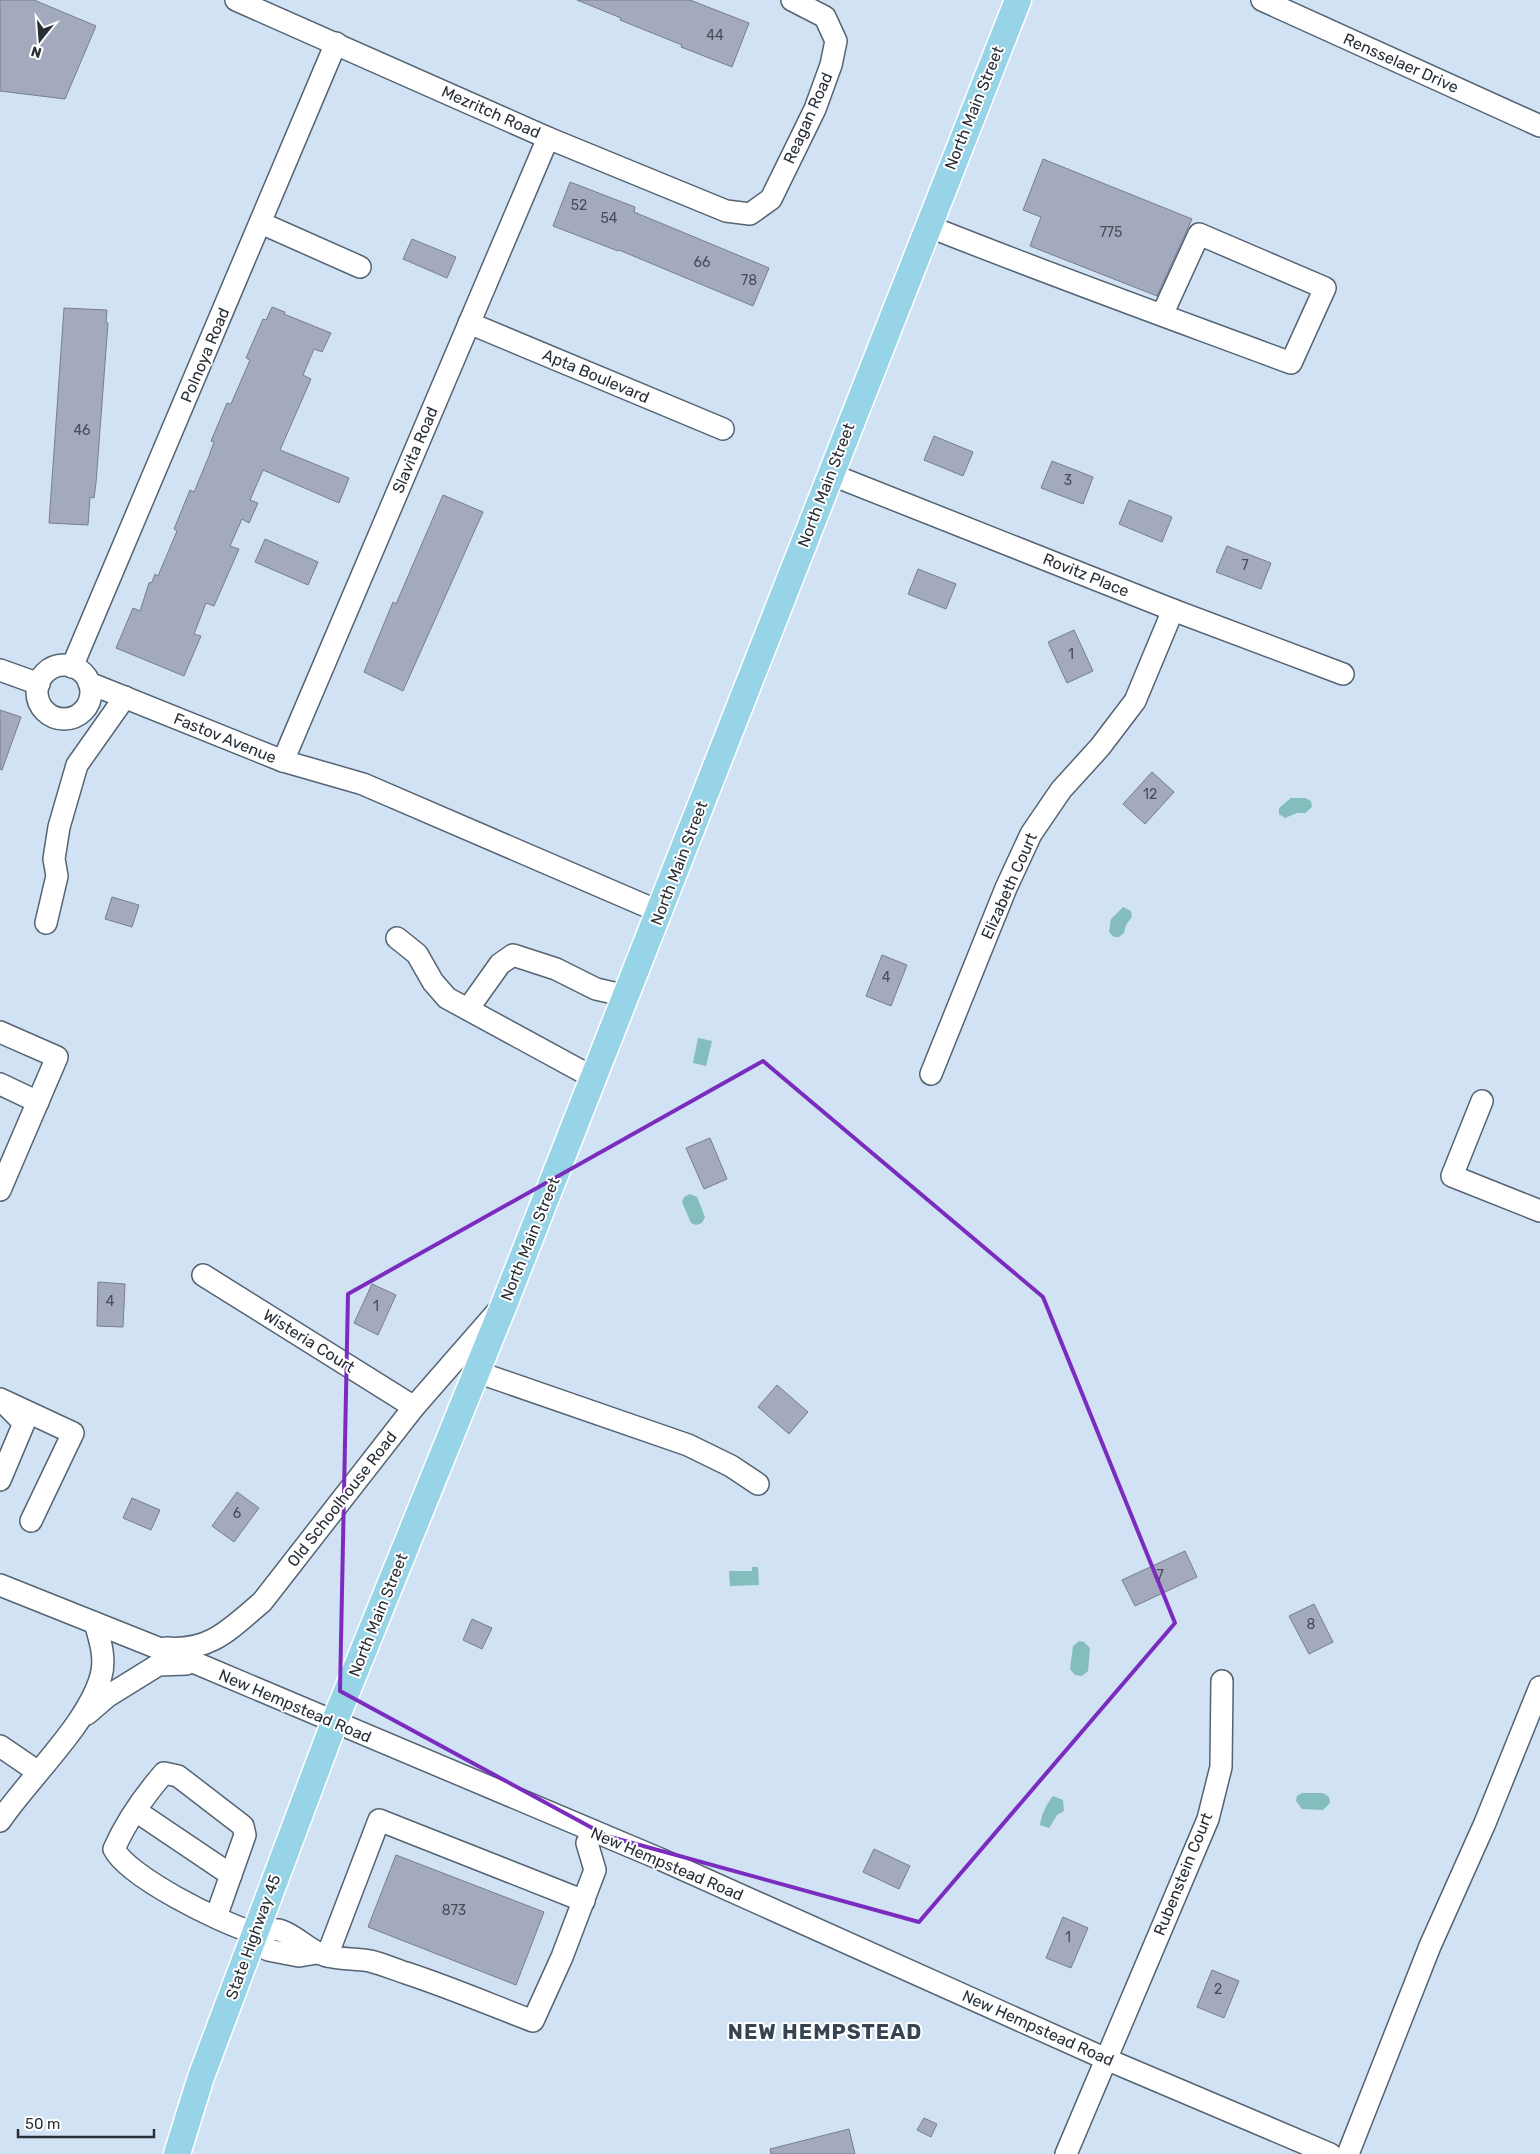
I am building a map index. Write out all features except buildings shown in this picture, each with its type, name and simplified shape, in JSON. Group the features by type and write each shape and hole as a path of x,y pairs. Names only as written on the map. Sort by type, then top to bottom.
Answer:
{"main road":[{"name":"North Main Street","path":"334,1722 506,1302 1018,0"},
{"name":"State Highway 45","path":"177,2154 201,2077 334,1722"}],"street":[{"name":"Mezritch Road","path":"236,0 548,138 726,211 750,214"},
{"name":"Reagan Road","path":"750,214 771,199 815,109 831,65 836,41 825,17 792,0"},
{"name":"Rensselaer Drive","path":"1262,0 1540,126"},
{"name":"Polnoya Road","path":"72,667 336,43"},
{"name":"Slavita Road","path":"283,761 548,138"},
{"path":"261,223 360,267"},
{"path":"928,226 1162,315 1291,363 1325,288 1199,234 1162,315"},
{"name":"Apta Boulevard","path":"469,323 723,429"},
{"name":"Rovitz Place","path":"830,474 1173,610 1343,674"},
{"name":"Elizabeth Court","path":"931,1074 1002,897 1030,834 1060,790 1100,747 1135,701 1173,610"},
{"path":"64,666 72,667 80,671 89,683 91,693 89,702 78,716 69,719 59,719 44,709 39,701 39,684 49,671 64,666"},
{"path":"0,670 39,684"},
{"name":"Fastov Avenue","path":"89,683 283,761 363,784 660,912"},
{"path":"46,923 57,876 54,859 59,827 77,764 125,696"},
{"path":"397,938 417,954 433,982 447,998 594,1078"},
{"path":"468,1009 500,964 513,955 556,969 596,989 627,996"},
{"path":"0,1032 57,1056 0,1190"},
{"path":"0,1084 38,1102"},
{"path":"1482,1101 1452,1176 1540,1211"},
{"name":"Wisteria Court","path":"204,1275 414,1407"},
{"name":"Old Schoolhouse Road","path":"152,1646 182,1649 203,1646 231,1628 262,1602 414,1407 506,1302"},
{"path":"477,1372 688,1445 731,1466 758,1484"},
{"path":"0,1400 24,1423 0,1480"},
{"path":"0,1400 73,1433 31,1521"},
{"name":"New Hempstead Road","path":"0,1585 198,1664 592,1832 660,1859 1106,2059 1330,2154"},
{"path":"0,1821 77,1722 93,1696 102,1674 102,1646 95,1623"},
{"path":"77,1722 108,1696 158,1665 198,1664"},
{"name":"Rubenstein Court","path":"1066,2154 1208,1819 1221,1767 1222,1681"},
{"path":"1348,2154 1430,1946 1485,1823 1540,1687"},
{"path":"0,1746 38,1772"},
{"path":"216,1917 245,1835 243,1826 178,1776 164,1774 122,1830 114,1849 119,1858 153,1884 192,1907 216,1917 254,1932 268,1950 299,1956 322,1954 369,1961 420,1978 533,2021 584,1901 595,1870 587,1843 592,1832"},
{"path":"136,1811 231,1875"},
{"path":"322,1954 379,1820 584,1901"}],"highlighted area":[{"path":"763,1061 1043,1297 1175,1623 919,1922 607,1836 340,1691 348,1294"}],"shaded area":[{"path":"1291,798 1305,798 1311,801 1312,807 1305,813 1297,813 1285,818 1279,814 1279,808"},
{"path":"1123,907 1131,911 1132,917 1126,925 1124,933 1119,937 1114,937 1109,932 1111,919"},
{"path":"698,1038 712,1041 706,1066 693,1063"},
{"path":"690,1194 697,1197 705,1217 702,1223 696,1225 691,1223 682,1202 684,1197"},
{"path":"752,1567 758,1567 759,1585 730,1586 729,1571 752,1571"},
{"path":"1079,1641 1084,1642 1090,1648 1088,1671 1082,1676 1075,1675 1070,1669 1073,1646"},
{"path":"1302,1793 1323,1793 1329,1797 1330,1803 1323,1810 1302,1809 1296,1801 1297,1796"},
{"path":"1053,1796 1063,1800 1064,1811 1057,1815 1049,1828 1040,1825 1045,1809"}],"district":[{"name":"NEW HEMPSTEAD","path":"825,2031"}]}
